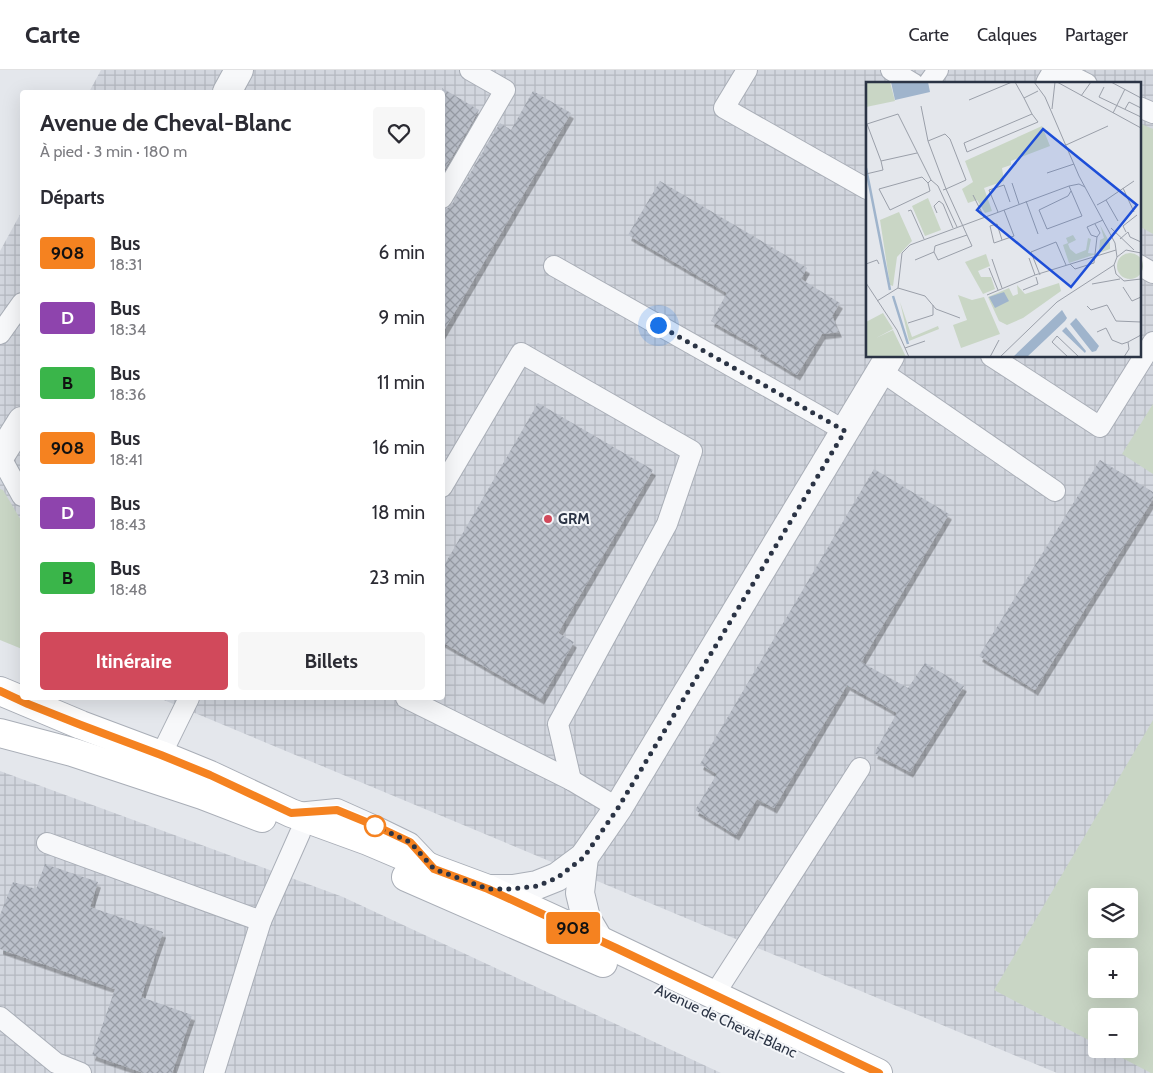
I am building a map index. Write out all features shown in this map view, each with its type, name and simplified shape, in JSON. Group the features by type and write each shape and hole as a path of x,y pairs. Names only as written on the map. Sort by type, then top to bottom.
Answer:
{"main road":[{"name":"Avenue de Cheval-Blanc","path":"0,691 28,704 210,775 296,823 477,907 595,959 837,1073"},
{"name":"Avenue de Cheval-Blanc","path":"0,734 72,752 202,795 296,823 368,841 488,889 878,1073"}],"street":[{"path":"228,90 239,70"},
{"path":"1051,82 1059,70"},
{"path":"488,889 537,886 557,878 584,857 618,808 885,364"},
{"path":"0,456 20,424"},
{"path":"584,857 580,893 586,918 599,940"}],"lane":[{"path":"445,193 505,90 470,70"},
{"path":"747,70 724,108 866,188"},
{"path":"890,70 911,82"},
{"path":"929,82 938,70"},
{"path":"1059,70 1083,82"},
{"path":"1140,107 1153,113"},
{"path":"554,266 845,431"},
{"path":"1140,266 1153,273"},
{"path":"0,334 20,305"},
{"path":"994,358 1100,428 1153,342"},
{"path":"445,482 522,353 692,451 668,524 558,724 570,780"},
{"path":"885,364 1055,492"},
{"path":"0,456 20,492"},
{"path":"161,755 188,700"},
{"path":"410,700 570,780 618,808"},
{"path":"714,995 860,768"},
{"path":"214,1073 261,921 296,823"},
{"path":"47,843 261,921"},
{"path":"0,1017 56,1063 81,1073"}],"shaded area":[{"path":"101,70 1153,70 1153,1073 1057,1073 164,700 445,700 445,90 90,90"},
{"path":"20,215 20,641 0,632 0,251"},
{"path":"0,771 343,897 721,1073 0,1073"}],"green space":[{"path":"1140,123 1153,129 1153,234 1140,227"},
{"path":"1153,404 1153,474 1122,454"},
{"path":"0,489 3,490 20,519 20,648 0,640"},
{"path":"1153,720 1153,1073 1122,1058 1138,1058 1138,1008 1088,1008 1088,1040 994,990"}],"building":[{"path":"442,88 479,110 445,169 445,90 442,90"},
{"path":"533,91 571,113 445,329 445,209 452,204 500,123 511,130"},
{"path":"660,181 807,268 801,279 840,303 832,316 839,332 822,334 797,375 757,351 759,348 711,321 727,293 628,235"},
{"name":"GRM","path":"538,403 653,470 558,633 574,642 541,699 445,644 445,564"},
{"path":"1100,460 1153,492 1153,499 1035,690 979,656"},
{"path":"874,469 949,514 861,662 908,688 925,663 964,686 910,772 874,753 897,713 847,685 774,808 757,799 736,835 695,810 717,774 700,764"},
{"path":"45,864 98,882 90,907 163,932 141,997 192,1015 172,1073 144,1073 92,1055 115,989 0,949 0,915 13,882 36,889"}],"bus line":[{"name":"908","path":"0,691 28,704 210,775 291,813 337,810 376,826 410,842 434,869 488,889 879,1073"}],"place":[{"name":"GRM","path":"548,519"}],"route":[{"path":"375,826 410,842 434,869 488,889 537,886 557,878 584,857 618,808 845,431 658,325"}]}
